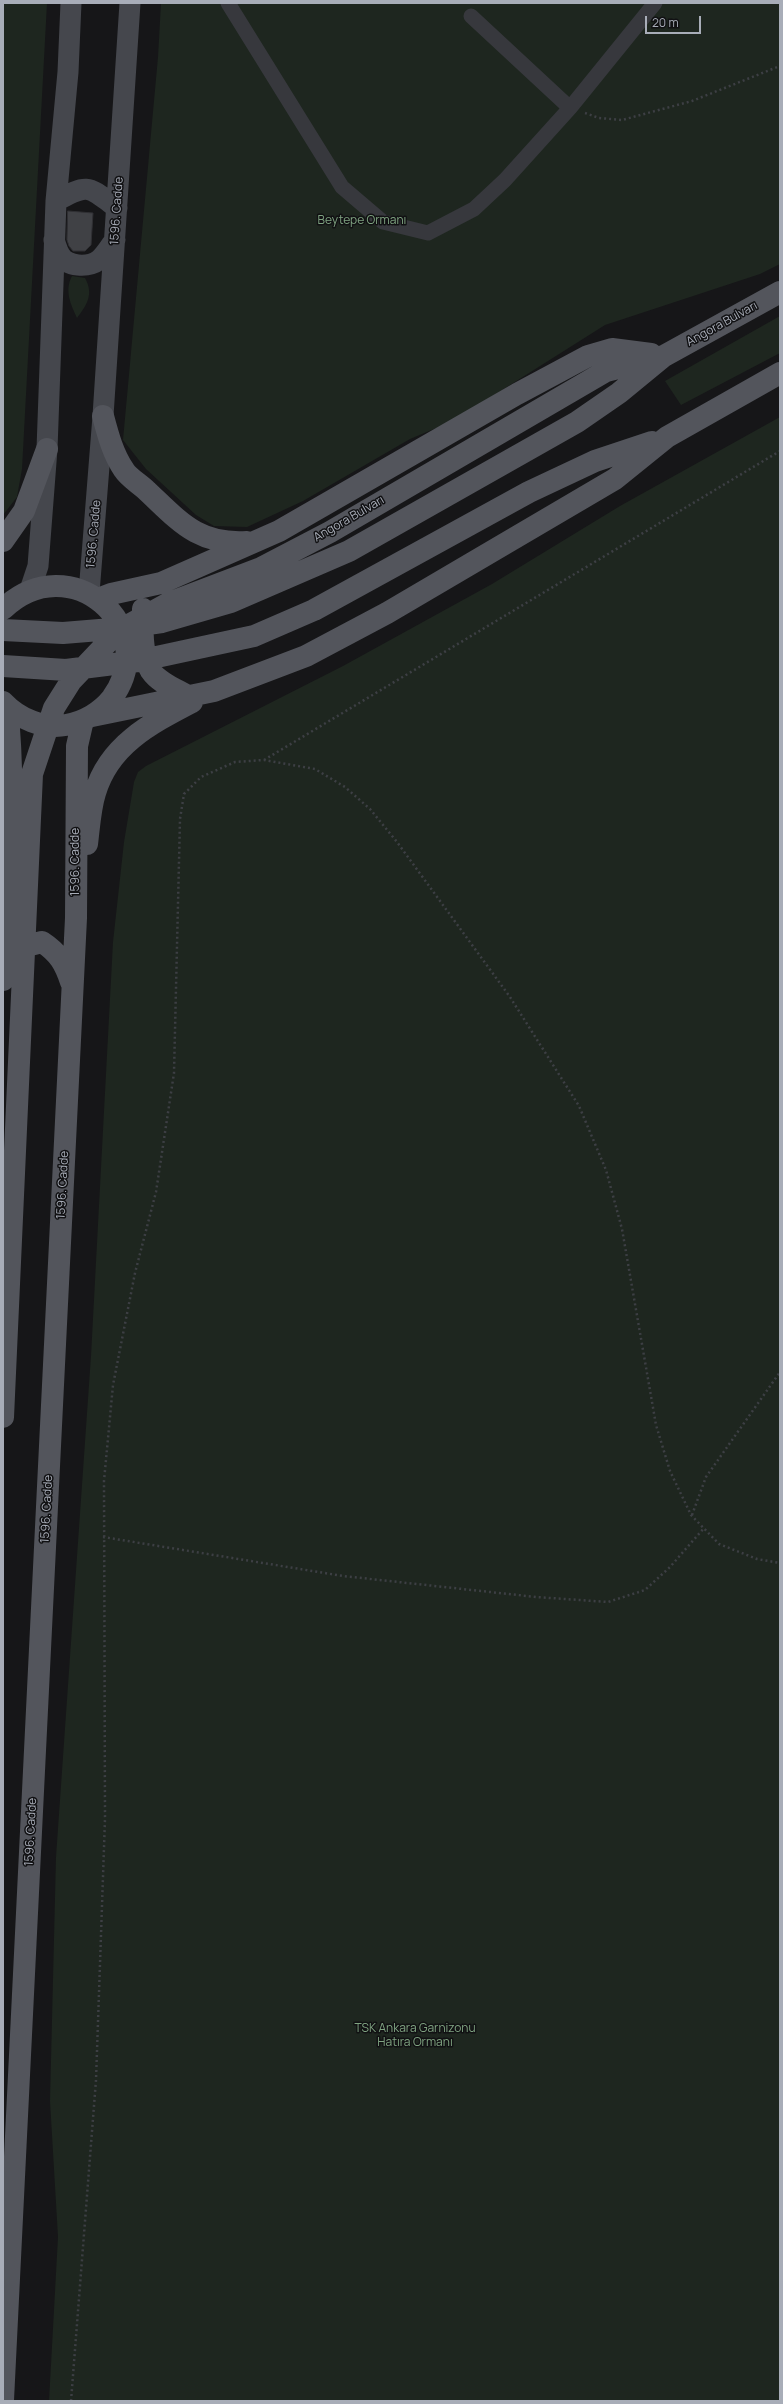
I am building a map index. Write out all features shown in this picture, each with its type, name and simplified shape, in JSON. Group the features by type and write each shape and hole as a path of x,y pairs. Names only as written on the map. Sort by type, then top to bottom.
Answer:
{"main road":[{"path":"12,599 38,566 47,448 56,201 68,72 71,3"},
{"name":"1596. Cadde","path":"93,596 103,416 130,3"},
{"path":"56,201 79,189 94,190 117,208"},
{"path":"54,240 60,256 69,263 80,265 90,264 100,259 115,240"},
{"name":"Angora Bulvarı","path":"3,630 63,633 162,622 230,602 349,551 577,422 619,392 664,356 780,292"},
{"name":"Angora Bulvarı","path":"93,596 111,594 161,583 252,541 279,531 588,356 612,350 664,356"},
{"name":"Angora Bulvarı","path":"3,1417 32,781 42,741 54,708 71,681 87,662 129,625 169,604 261,568 330,532 606,371 664,356"},
{"path":"76,918 94,794 103,771 126,742 148,725 214,691 306,656 387,613 614,479 667,437 780,373"},
{"path":"103,416 111,444 125,471 169,513 189,528 207,538 226,543 252,541"},
{"path":"3,666 66,670 166,656 254,636 314,610 529,492 595,461 667,437"},
{"path":"3,541 24,512 47,448"},
{"path":"161,583 147,597 143,609 142,631 145,648 151,671 165,684 188,696"},
{"path":"12,599 60,585 75,588 93,596 113,614 122,631 126,650 125,670 118,688 107,704 87,718"},
{"path":"5,705 23,718 41,725 60,726 87,718 214,691"},
{"path":"3,951 11,741 5,705"},
{"name":"1596. Cadde","path":"3,2400 76,918 77,746 87,718"},
{"path":"3,980 26,946 42,942 54,950 65,964 72,987"}],"street":[{"path":"228,3 342,187 383,222 428,233 474,209 505,180 570,108 656,3"},
{"path":"471,16 570,108"}],"path":[{"path":"570,108 599,118 622,120 692,101 780,66"},
{"path":"264,760 780,451"},
{"path":"71,2401 96,2072 104,1819 104,1481 113,1385 135,1273 156,1192 174,1073 180,819 184,794 201,777 234,762 264,760 316,769 345,787 370,809 397,842 510,997 579,1106 606,1170 622,1228 656,1425 670,1471 691,1515 719,1544 757,1559 780,1563"},
{"path":"691,1515 706,1478 780,1372"},
{"path":"103,1537 342,1576 536,1597 608,1602 645,1590 670,1567 704,1528"}],"green space":[{"path":"3,3 47,3 22,469 17,497 3,515"},
{"name":"Beytepe Ormanı","path":"161,3 780,3 780,264 760,274 605,325 453,421 410,439 303,501 247,527 214,526 196,515 146,469 123,440 158,57"},
{"path":"72,276 85,278 89,289 88,299 84,309 77,318 68,292"},
{"path":"780,316 780,353 681,405 665,381"},
{"name":"TSK Ankara Garnizonu Hatıra Ormanı","path":"780,417 780,2401 49,2401 58,2237 50,2101 56,1857 91,1356 113,942 124,842 134,782 138,772 146,766 343,666 492,584 620,506"}],"building":[{"path":"68,211 93,213 91,245 85,251 73,251 69,246 67,240"}]}
